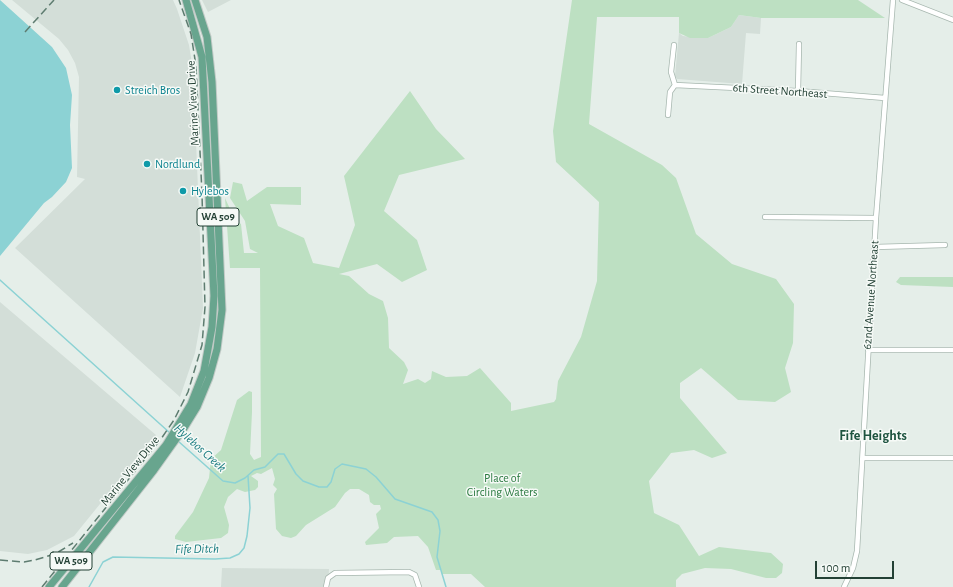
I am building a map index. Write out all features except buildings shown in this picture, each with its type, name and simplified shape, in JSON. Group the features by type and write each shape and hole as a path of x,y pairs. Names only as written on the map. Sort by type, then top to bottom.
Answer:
{"main road":[{"name":"Marine View Drive","path":"182,427 204,371 214,308 203,68 198,41 186,0"},
{"name":"Marine View Drive","path":"62,587 197,407 209,378 217,349 222,310 212,82 207,37 194,0"},
{"name":"Marine View Drive","path":"49,587 168,446"}],"street":[{"name":"62nd Avenue Northeast","path":"844,587 853,568 857,552 874,247 884,98 893,0"},
{"path":"902,0 953,20"},
{"path":"668,115 670,92 676,85 671,72 674,44"},
{"path":"798,91 799,44"},
{"name":"6th Street Northeast","path":"676,85 798,91 884,98"},
{"path":"765,217 876,218"},
{"path":"874,247 945,245"},
{"path":"868,350 953,350"},
{"path":"863,458 953,458"},
{"path":"326,587 329,576 343,572 409,572 415,575 419,587"}],"shaded area":[{"path":"12,0 173,0 177,9 189,45 193,70 203,308 195,353 180,397 15,248 85,179 77,177 79,77 75,63 68,50 59,39"},
{"path":"202,0 231,0 208,12"},
{"path":"739,15 761,18 760,34 746,33 742,84 677,79 675,76 679,33 683,36 708,38 731,27"},
{"path":"0,302 156,435 74,536 47,550 28,554 0,551"},
{"path":"222,568 329,569 328,587 221,587"}],"green space":[{"name":"Place of Circling Waters","path":"572,0 858,0 885,18 761,18 739,15 731,27 708,38 690,38 679,33 679,17 597,17 589,124 662,165 676,178 696,234 732,264 776,279 794,304 793,343 785,368 791,392 775,402 738,400 701,368 680,383 680,398 727,453 712,458 694,450 671,453 649,481 654,513 679,525 699,556 719,547 771,553 783,564 782,573 776,578 766,578 731,569 705,568 682,574 676,580 676,587 485,587 471,574 442,574 441,570 436,570 428,547 418,536 394,537 387,543 366,545 365,542 379,528 376,514 381,509 380,505 374,505 370,502 369,495 359,489 350,489 345,493 335,507 306,525 296,536 291,538 282,536 276,529 274,494 277,489 273,485 275,479 272,468 261,474 257,473 251,476 258,481 258,487 255,490 245,492 237,489 228,497 224,507 229,525 228,533 221,538 186,542 175,539 175,536 193,512 209,478 211,459 221,450 237,400 249,391 252,392 250,454 254,460 261,457 260,268 230,268 225,198 235,220 241,224 244,253 258,253 250,249 245,221 230,198 233,182 242,184 247,201 267,187 301,187 301,205 270,204 278,226 304,238 313,263 339,268 355,225 344,176 410,91 436,129 465,159 399,175 384,211 417,240 427,270 402,282 377,264 339,274 349,276 369,294 383,301 388,318 389,348 404,362 408,370 403,384 418,379 425,383 431,379 432,371 446,377 467,376 480,368 511,403 511,411 554,402 556,399 558,381 581,337 597,281 599,202 556,162 553,131"},
{"path":"900,277 953,277 953,287 901,285 896,282"}],"water":[{"path":"0,0 52,47 66,68 72,95 70,125 72,168 66,182 44,203 0,256"}],"waterway":[{"name":"Hylebos Creek","path":"0,280 170,433"},
{"name":"Hylebos Creek","path":"178,441 223,481 235,483 245,478 254,470 265,467 278,454 284,454 296,474 303,481 319,487 327,487 331,482 335,469 342,464 366,469 376,477 395,499 432,512 438,520 440,531 437,557 446,587"},
{"name":"Fife Ditch","path":"89,587 103,562 113,557 215,559 230,558 239,554 244,548 247,536 250,508 248,476"}],"railway":[{"path":"25,32 54,0"},
{"path":"42,587 161,439 174,420 188,392 202,345 205,307 202,194 196,66 191,34 179,0"},
{"path":"0,560 24,562 35,560 55,554 73,543"}],"place":[{"name":"Streich Bros","path":"117,90"},
{"name":"Nordlund","path":"147,164"},
{"name":"Hylebos","path":"183,191"}],"district":[{"name":"Fife Heights","path":"873,436"}]}
